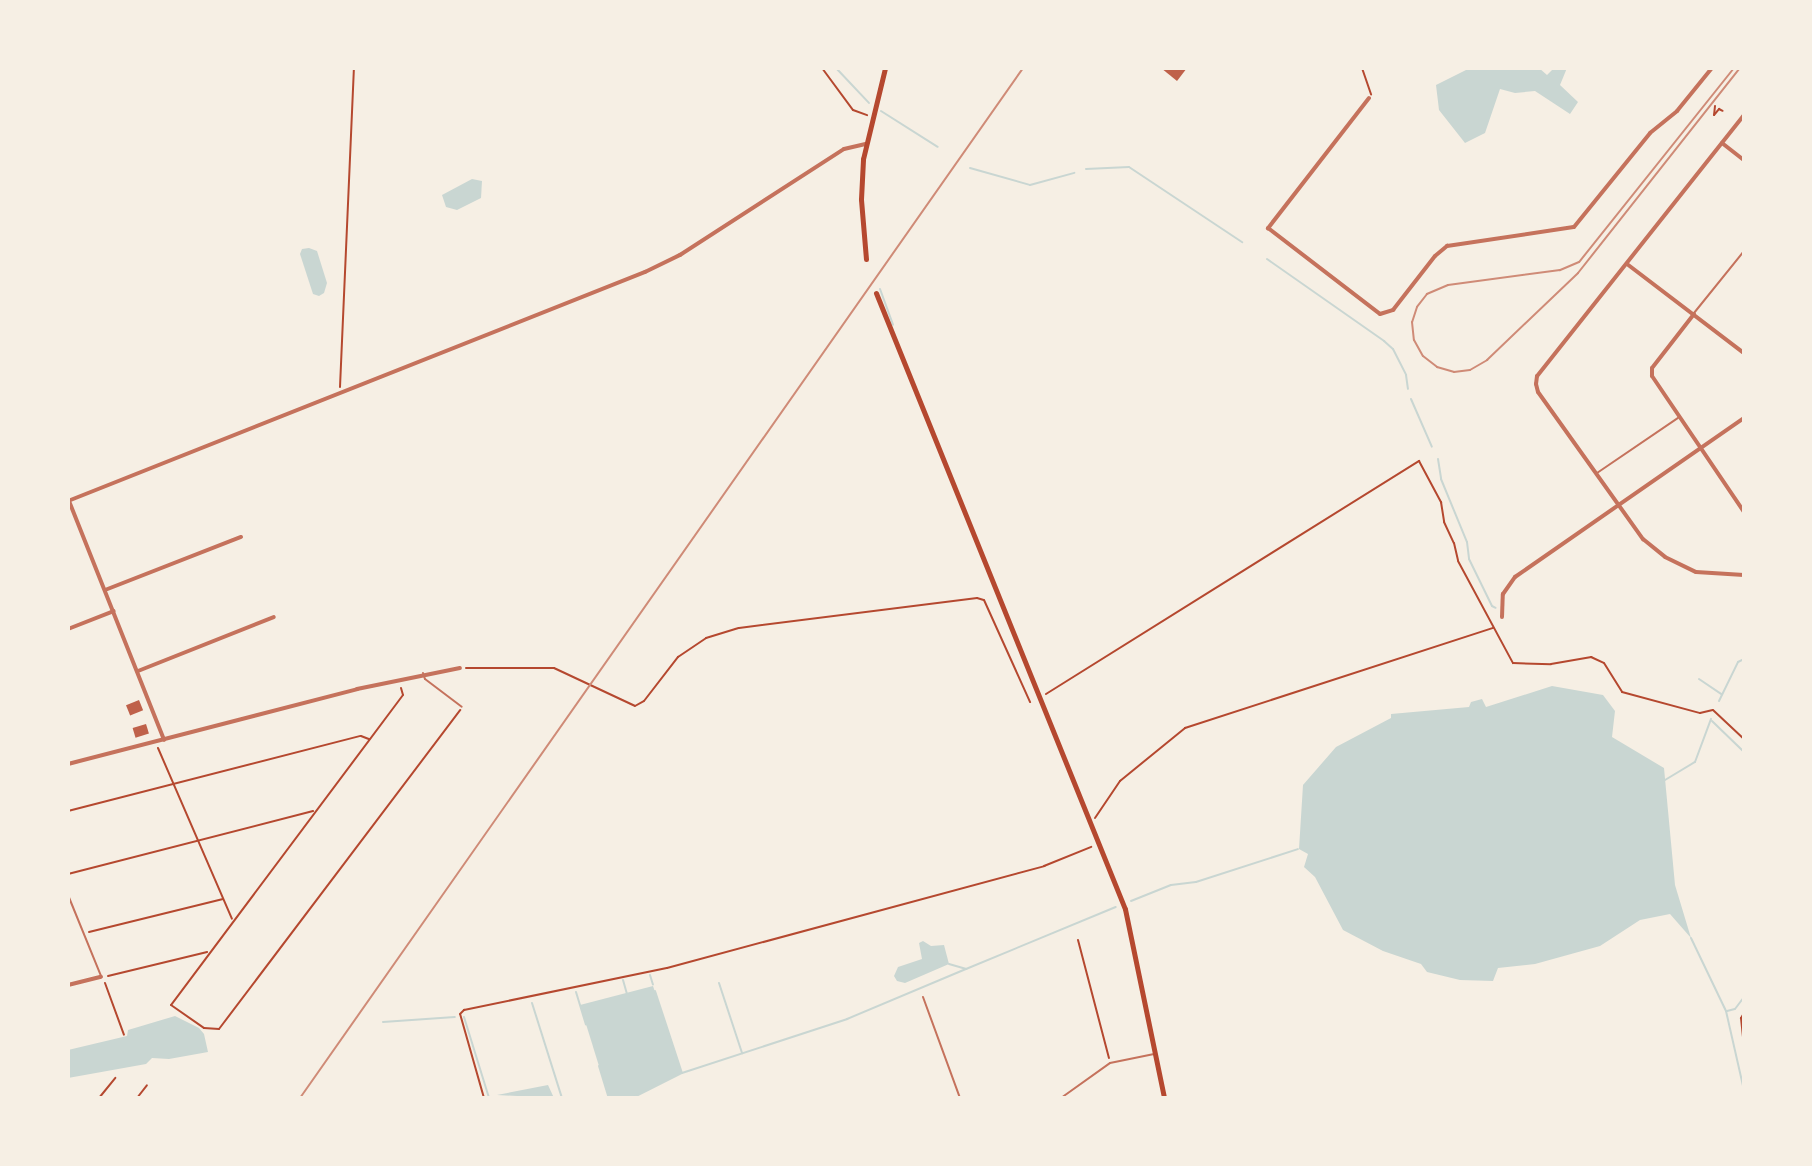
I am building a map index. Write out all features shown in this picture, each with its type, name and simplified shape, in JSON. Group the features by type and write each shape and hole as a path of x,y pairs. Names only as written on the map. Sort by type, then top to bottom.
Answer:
{"main road":[{"path":"866,259 861,199 865,144 885,68"},
{"path":"876,293 1125,909 1164,1098"}],"street":[{"path":"1369,98 1268,228 1380,314 1393,310 1435,256 1447,246 1574,227 1650,133 1677,111 1712,68"},
{"path":"1744,115 1537,376 1538,392 1643,539 1674,563 1706,574 1744,575"},
{"path":"1722,143 1744,160"},
{"path":"164,740 68,501 662,265 844,149 865,144"},
{"path":"1627,264 1744,353"},
{"path":"1694,314 1651,372 1744,512"},
{"path":"1502,617 1503,594 1515,577 1744,418"},
{"path":"105,590 241,537"},
{"path":"68,629 114,611"},
{"path":"138,671 274,617"},
{"path":"68,764 398,679 460,668"},
{"path":"68,985 101,977"}],"lane":[{"path":"1694,314 1744,251"},
{"path":"1596,474 1679,417"},
{"path":"423,673 425,679 462,707"},
{"path":"68,895 101,977"},
{"path":"923,997 960,1098"},
{"path":"1061,1098 1110,1063 1155,1054"}],"path":[{"path":"341,394 354,68"},
{"path":"822,68 853,110 868,115"},
{"path":"1362,68 1370,82 1369,98"},
{"path":"1715,106 1714,115 1719,109 1723,111"},
{"path":"1041,696 1419,461 1441,502 1444,522 1458,561 1513,663 1551,664 1591,657 1604,663 1622,692 1700,713 1713,710 1744,739"},
{"path":"460,668 558,670 624,703 639,705 687,649 739,628 977,598 984,600 1030,702"},
{"path":"1090,820 1106,807 1120,781 1185,728 1493,628"},
{"path":"398,679 403,695 171,1005 204,1028 219,1029 462,707"},
{"path":"68,811 361,736 369,739"},
{"path":"156,742 233,920"},
{"path":"68,874 314,811"},
{"path":"484,1098 460,1014 473,1007 667,968 1044,866 1099,843"},
{"path":"84,933 224,899"},
{"path":"1078,940 1110,1063"},
{"path":"124,1035 101,977 208,952"},
{"path":"1744,1013 1741,1018 1744,1045"},
{"path":"99,1098 115,1078"},
{"path":"137,1098 147,1085"}],"shaded area":[{"path":"1470,68 1539,68 1547,75 1554,68 1567,68 1560,85 1578,102 1570,114 1535,91 1515,93 1500,89 1485,133 1465,143 1439,110 1436,85"},
{"path":"472,179 482,181 481,198 457,210 446,207 442,195"},
{"path":"302,249 317,251 327,283 324,293 319,296 313,294 300,254"},
{"path":"1552,686 1603,695 1615,711 1612,737 1664,768 1675,885 1691,938 1670,914 1640,920 1600,946 1535,964 1498,968 1493,981 1460,980 1427,972 1421,964 1383,951 1343,930 1315,877 1304,867 1308,854 1299,849 1303,785 1336,747 1391,718 1391,714 1469,707 1471,702 1482,699 1486,707"},
{"path":"923,941 931,946 944,945 949,964 905,983 897,981 894,976 898,967 922,959 919,943"},
{"path":"653,986 682,1073 632,1098 609,1098 580,1005"},
{"path":"175,1016 199,1028 204,1034 208,1052 169,1059 152,1058 146,1064 68,1078 68,1050 127,1036 128,1030"},
{"path":"548,1085 554,1098 497,1095"}],"building":[{"path":"1161,68 1187,68 1177,81"},
{"path":"139,700 143,710 130,715 126,705"},
{"path":"146,724 149,734 136,738 133,728"}],"waterway":[{"path":"836,68 869,103"},
{"path":"881,111 938,147"},
{"path":"1086,169 1129,167 1242,242"},
{"path":"970,168 1030,185 1074,173"},
{"path":"1267,259 1393,349 1406,375 1408,389"},
{"path":"880,289 893,325"},
{"path":"1411,399 1432,447"},
{"path":"1438,459 1441,479 1467,542 1469,559 1492,606 1496,608"},
{"path":"1719,701 1738,662 1744,659"},
{"path":"1699,679 1721,694"},
{"path":"1665,780 1695,762 1711,719"},
{"path":"1712,721 1744,752"},
{"path":"1131,901 1171,885 1196,882 1298,849"},
{"path":"949,964 966,969 1116,907"},
{"path":"1691,938 1726,1011 1744,1090"},
{"path":"632,1098 682,1073 847,1019 966,969"},
{"path":"650,975 653,985"},
{"path":"623,980 627,994"},
{"path":"719,983 742,1053"},
{"path":"655,991 682,1073"},
{"path":"576,992 586,1025"},
{"path":"1727,1011 1735,1009 1744,997"},
{"path":"532,1003 562,1098"},
{"path":"383,1022 455,1017"},
{"path":"464,1017 489,1098"},
{"path":"599,1066 609,1098"}],"tram line":[{"path":"1734,68 1579,262 1560,270 1448,285 1427,294 1417,307 1412,322 1414,340 1423,356 1437,367 1454,372 1470,370 1487,360 1578,273 1740,68"}],"railway":[{"path":"300,1098 1023,68"}]}
